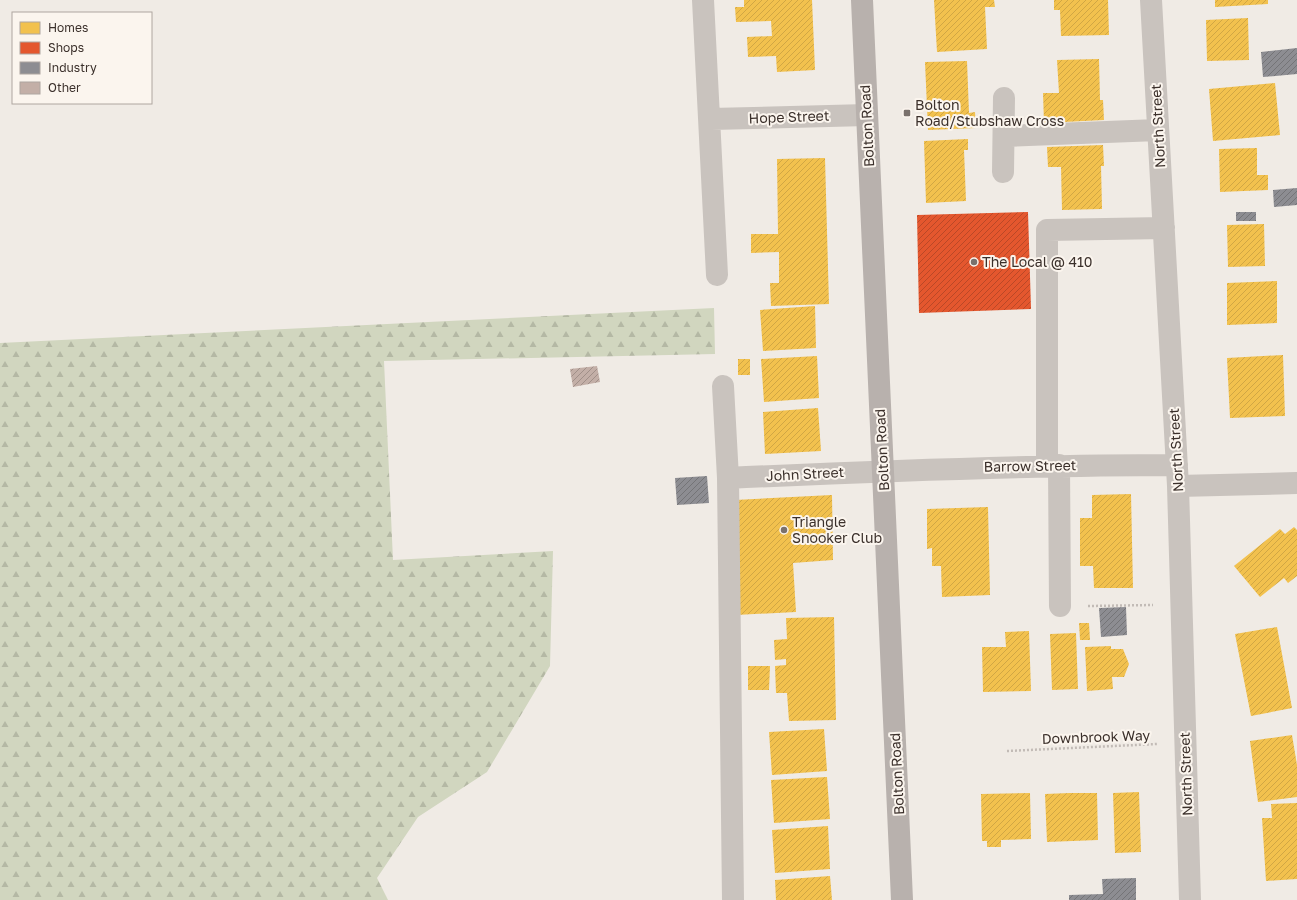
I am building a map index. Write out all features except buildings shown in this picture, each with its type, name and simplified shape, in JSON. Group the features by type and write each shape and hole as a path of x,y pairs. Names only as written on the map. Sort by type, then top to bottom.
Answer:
{"main road":[{"name":"Bolton Road","path":"862,0 902,900"}],"street":[{"path":"703,0 711,119 718,275"},
{"name":"North Street","path":"1151,0 1178,486 1190,900"},
{"path":"1003,172 1004,98"},
{"name":"Hope Street","path":"711,119 867,115"},
{"path":"1004,136 1158,130"},
{"path":"1060,606 1053,465 1046,230 1164,228"},
{"path":"723,386 728,478 732,900"},
{"name":"Barrow Street","path":"883,470 1053,465 1177,464"},
{"name":"John Street","path":"728,478 883,470"},
{"path":"1178,486 1297,483"}],"path":[{"path":"1060,606 1182,604"},
{"name":"Downbrook Way","path":"1007,751 1186,743"}],"green space":[{"path":"714,308 715,354 384,361 393,560 553,551 550,666 487,772 418,817 377,878 388,900 0,900 0,343"}],"place":[{"name":"Bolton Road/Stubshaw Cross","path":"907,113"},
{"name":"The Local @ 410","path":"974,262"},
{"name":"Triangle Snooker Club","path":"784,530"}]}
